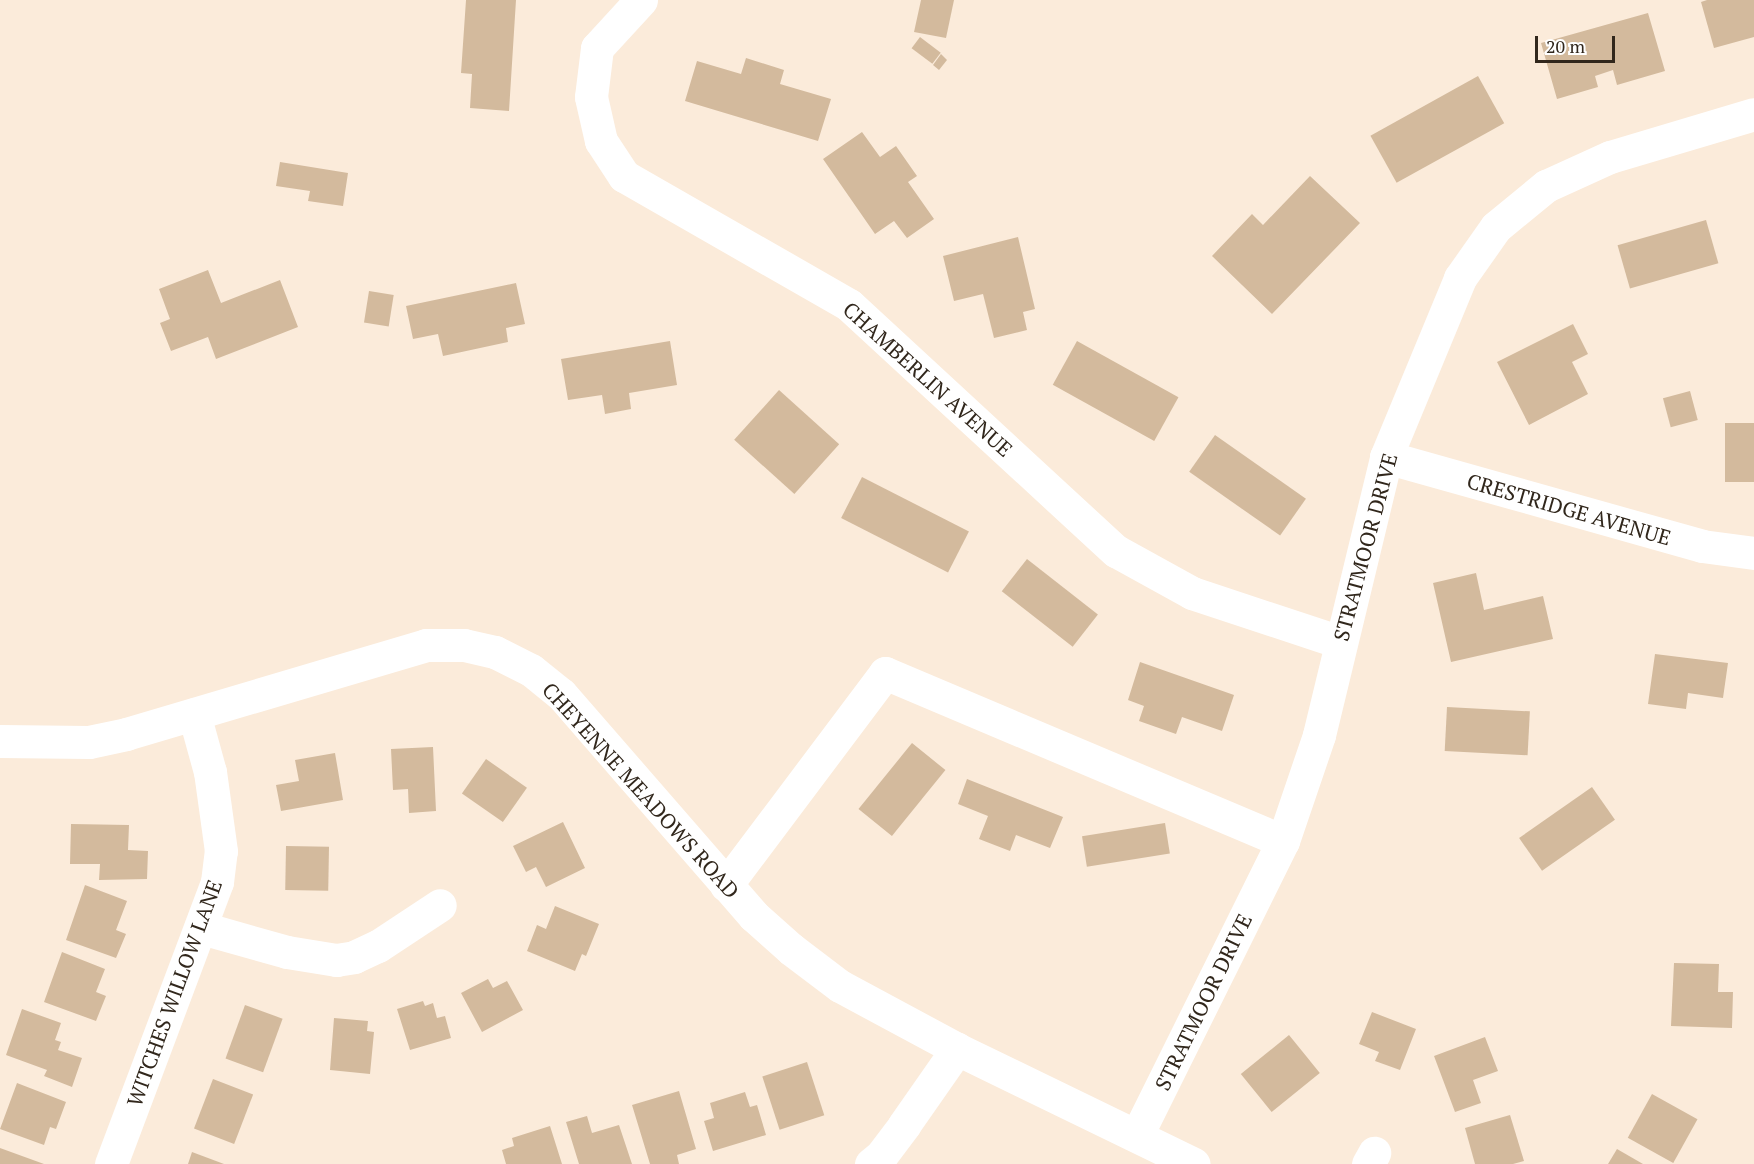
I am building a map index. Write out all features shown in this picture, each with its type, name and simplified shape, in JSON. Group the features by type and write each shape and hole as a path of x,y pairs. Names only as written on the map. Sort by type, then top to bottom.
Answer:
{"street":[{"name":"CHAMBERLIN AVENUE","path":"640,0 597,48 591,97 601,141 624,176 849,304 1116,551 1192,593 1340,642"},
{"name":"STRATMOOR DRIVE","path":"1137,1135 1283,841 1319,735 1386,457 1460,278 1496,227 1546,186 1610,157 1754,114"},
{"name":"CRESTRIDGE AVENUE","path":"1386,457 1702,546 1754,553"},
{"name":"CHEYENNE MEADOWS ROAD","path":"0,741 89,742 194,714 426,645 464,645 495,652 531,670 561,694 754,916 791,949 840,986 957,1049 1194,1164"},
{"path":"726,885 885,673 1283,841"},
{"name":"WITCHES WILLOW LANE","path":"111,1164 162,1023 202,928 217,882 221,851 210,772 194,714"},
{"path":"202,928 305,956 336,960 354,957 378,946 440,905"},
{"path":"871,1164 904,1125 957,1049"}],"building":[{"path":"466,0 516,0 509,111 470,108 472,74 461,73"},
{"path":"921,0 954,0 946,38 914,32"},
{"path":"1754,0 1754,37 1714,48 1701,2"},
{"path":"1648,13 1665,71 1617,85 1613,70 1595,76 1598,87 1557,99 1541,43"},
{"path":"920,37 941,53 932,64 912,48"},
{"path":"941,54 947,60 939,70 933,65"},
{"path":"746,58 784,70 780,84 831,99 818,141 685,101 697,61 741,74"},
{"path":"1478,76 1504,123 1397,183 1370,136"},
{"path":"862,132 880,157 896,146 917,176 908,182 934,219 907,238 894,221 875,234 823,159"},
{"path":"280,162 348,173 343,206 308,201 310,191 276,186"},
{"path":"1310,176 1360,223 1272,314 1212,256 1252,214 1263,225"},
{"path":"1706,220 1718,263 1630,289 1618,245"},
{"path":"1018,237 1035,309 1023,312 1027,330 994,338 983,294 954,301 943,256"},
{"path":"208,270 221,303 280,280 298,327 216,359 208,337 171,351 160,323 170,319 159,289"},
{"path":"516,283 525,324 506,328 508,342 443,356 438,334 413,339 406,306"},
{"path":"369,291 394,295 389,327 364,323"},
{"path":"1573,324 1588,354 1572,362 1588,394 1529,425 1497,362"},
{"path":"670,341 677,385 629,393 631,409 605,414 602,395 568,400 561,359"},
{"path":"1077,341 1178,397 1154,441 1053,385"},
{"path":"779,390 839,444 794,494 734,440"},
{"path":"1690,391 1698,420 1671,427 1663,398"},
{"path":"1725,423 1754,423 1754,482 1725,482"},
{"path":"1215,435 1306,499 1280,536 1189,472"},
{"path":"862,477 969,531 948,572 841,518"},
{"path":"1027,559 1098,614 1073,647 1002,591"},
{"path":"1476,573 1484,610 1543,596 1553,639 1451,662 1433,583"},
{"path":"1655,654 1728,663 1723,698 1688,693 1686,709 1648,704"},
{"path":"1140,662 1234,695 1222,731 1182,717 1176,734 1139,721 1144,706 1128,700"},
{"path":"1447,707 1530,711 1528,755 1445,751"},
{"path":"912,743 945,770 892,836 859,809"},
{"path":"433,747 436,811 409,813 408,789 393,790 391,749"},
{"path":"335,753 343,800 281,811 276,785 299,781 295,760"},
{"path":"486,759 527,788 503,822 462,793"},
{"path":"967,779 1063,817 1050,848 1016,835 1010,851 979,839 988,816 958,804"},
{"path":"1592,787 1615,820 1542,871 1519,838"},
{"path":"563,822 585,868 546,887 536,867 526,872 513,846"},
{"path":"1165,823 1170,854 1087,867 1082,836"},
{"path":"71,824 129,825 128,850 148,851 147,879 99,880 100,864 70,864"},
{"path":"286,846 329,847 328,891 285,890"},
{"path":"85,885 127,901 116,930 126,934 116,958 66,940"},
{"path":"555,906 599,924 586,956 582,954 575,971 527,951 537,925 546,929"},
{"path":"62,952 105,969 96,992 106,996 96,1021 44,1002"},
{"path":"1674,963 1719,964 1718,992 1733,992 1732,1028 1671,1026"},
{"path":"488,979 493,988 507,981 523,1010 482,1032 461,993"},
{"path":"423,1001 425,1006 433,1003 437,1018 445,1016 451,1038 410,1050 397,1009"},
{"path":"245,1005 283,1019 263,1072 226,1059"},
{"path":"22,1009 61,1023 55,1040 61,1042 58,1050 82,1058 72,1087 44,1076 47,1070 6,1055"},
{"path":"1372,1012 1416,1029 1400,1070 1375,1061 1379,1052 1359,1044"},
{"path":"334,1018 368,1021 367,1031 374,1032 370,1074 330,1070"},
{"path":"1289,1035 1320,1073 1272,1112 1241,1074"},
{"path":"1485,1037 1498,1071 1473,1080 1481,1103 1455,1112 1434,1056"},
{"path":"807,1062 824,1115 780,1130 762,1077"},
{"path":"213,1079 253,1094 234,1144 194,1128"},
{"path":"17,1083 66,1102 56,1129 50,1127 44,1145 0,1129"},
{"path":"679,1091 696,1149 677,1155 679,1164 650,1164 632,1105"},
{"path":"745,1092 750,1107 757,1105 766,1135 713,1151 704,1121 714,1118 710,1103"},
{"path":"1652,1094 1697,1119 1673,1163 1628,1138"},
{"path":"1510,1115 1524,1161 1513,1164 1475,1164 1465,1128"},
{"path":"587,1116 592,1133 619,1125 632,1164 579,1164 566,1122"},
{"path":"550,1126 562,1164 506,1164 502,1150 514,1146 512,1138"},
{"path":"0,1148 44,1164 0,1164"},
{"path":"1617,1149 1643,1164 1608,1164"},
{"path":"192,1152 224,1164 188,1164"}]}
